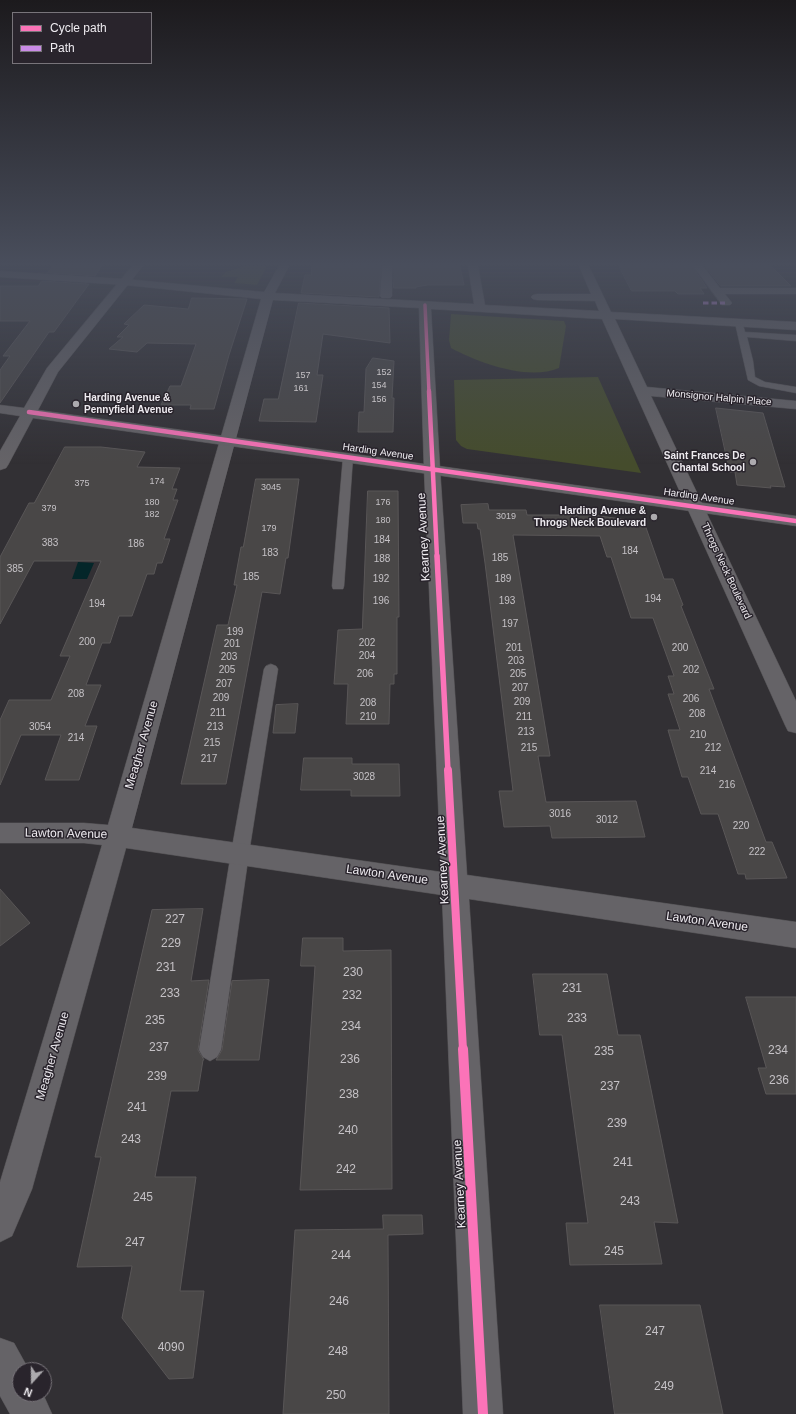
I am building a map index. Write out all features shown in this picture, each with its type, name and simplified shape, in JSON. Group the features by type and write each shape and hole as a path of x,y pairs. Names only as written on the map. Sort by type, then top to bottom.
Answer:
{"street":[{"path":"0,465 45,381 83,332"},
{"name":"Meagher Avenue","path":"0,1224 15,1189 117,836 258,332"},
{"name":"Kearney Avenue","path":"425,332 483,1414"},
{"name":"Throgs Neck Boulevard","path":"615,332 796,724"},
{"name":"Monsignor Halpin Place","path":"643,391 796,405"},
{"name":"Harding Avenue","path":"0,409 796,521"},
{"path":"774,678 796,680"},
{"name":"Lawton Avenue","path":"0,833 84,833 117,836 455,884 796,935"},
{"path":"0,1357 12,1379"},
{"path":"25,1402 32,1414"}],"lane":[{"path":"742,332 751,378 762,384 796,390"},
{"path":"763,332 796,338"},
{"path":"338,586 348,457"},
{"path":"210,1050 240,853 271,669"}],"green space":[{"path":"450,332 565,332 559,368 533,372 504,368 475,359 451,348 449,340"},
{"path":"598,377 641,473 467,449 461,446 456,440 454,380"}],"water":[{"path":"78,562 94,563 87,579 72,579"}],"building":[{"path":"22,332 54,332 49,332 0,403 0,370 10,356 3,356"},
{"path":"122,332 236,332 214,409 190,409 191,405 161,405 170,386 181,386 196,344 147,343 137,352 109,349 123,337 117,337"},
{"path":"293,332 390,332 390,343 323,334 317,375 323,375 316,422 259,421 264,399 278,399"},
{"path":"373,358 394,361 392,398 394,398 393,432 358,432 359,412 364,412 366,369"},
{"path":"716,408 763,413 785,487 770,486 771,488 737,485 735,472 730,472"},
{"path":"65,447 101,447 145,452 137,467 180,468 172,489 177,489 173,500 178,500 164,539 170,539 162,563 157,563 154,574 147,574 132,616 119,616 110,643 102,643 86,685 101,685 85,726 97,726 79,780 45,780 61,735 21,735 0,785 0,720 9,700 51,700 70,656 60,656 101,561 34,561 0,624 0,557 29,503 34,503"},
{"path":"256,479 299,479 288,558 286,558 280,594 262,592 226,784 181,784 217,625 228,625 237,585 234,585 241,547 243,547"},
{"path":"368,491 398,491 399,617 397,617 397,674 394,674 394,684 390,684 389,724 346,724 348,684 334,684 338,630 362,629"},
{"path":"488,504 489,510 526,510 527,515 577,515 577,513 644,522 664,579 673,579 683,605 681,606 714,689 709,689 766,842 772,842 787,878 746,879 745,874 738,874 718,814 701,814 688,777 682,777 668,730 680,730 668,694 674,694 668,676 674,676 653,618 631,618 611,557 607,557 600,536 513,535 550,756 538,756 546,802 636,801 645,837 552,838 550,826 504,827 499,791 513,791 485,563 480,529 478,529 477,523 463,523 461,505"},
{"path":"298,704 295,733 273,733 276,705"},
{"path":"304,758 352,758 352,764 399,764 400,796 351,796 351,790 301,790"},
{"path":"0,889 30,923 0,946"},
{"path":"203,909 191,981 209,980 198,1050 204,1060 198,1091 171,1091 155,1177 196,1177 180,1291 204,1291 193,1378 169,1379 122,1318 132,1266 77,1267 101,1157 95,1157 152,910"},
{"path":"303,938 343,938 343,951 391,950 392,1189 300,1190 315,966 301,966"},
{"path":"533,974 607,974 618,1035 640,1035 678,1223 654,1222 662,1264 570,1265 566,1223 588,1223 562,1035 540,1035"},
{"path":"269,980 259,1060 216,1060 222,1050 232,981"},
{"path":"746,997 796,997 796,1094 766,1094 758,1068 766,1068"},
{"path":"383,1215 422,1215 423,1234 388,1235 389,1414 283,1414 295,1230 383,1229"},
{"path":"600,1305 700,1305 723,1414 615,1414"}],"cycle path":[{"path":"426,332 432,469 483,1414"},
{"path":"29,412 796,521"}],"place":[{"name":"Harding Avenue & Pennyfield Avenue","path":"76,404"},
{"name":"Saint Frances De Chantal School","path":"753,462"},
{"name":"Harding Avenue & Throgs Neck Boulevard","path":"654,517"}]}
